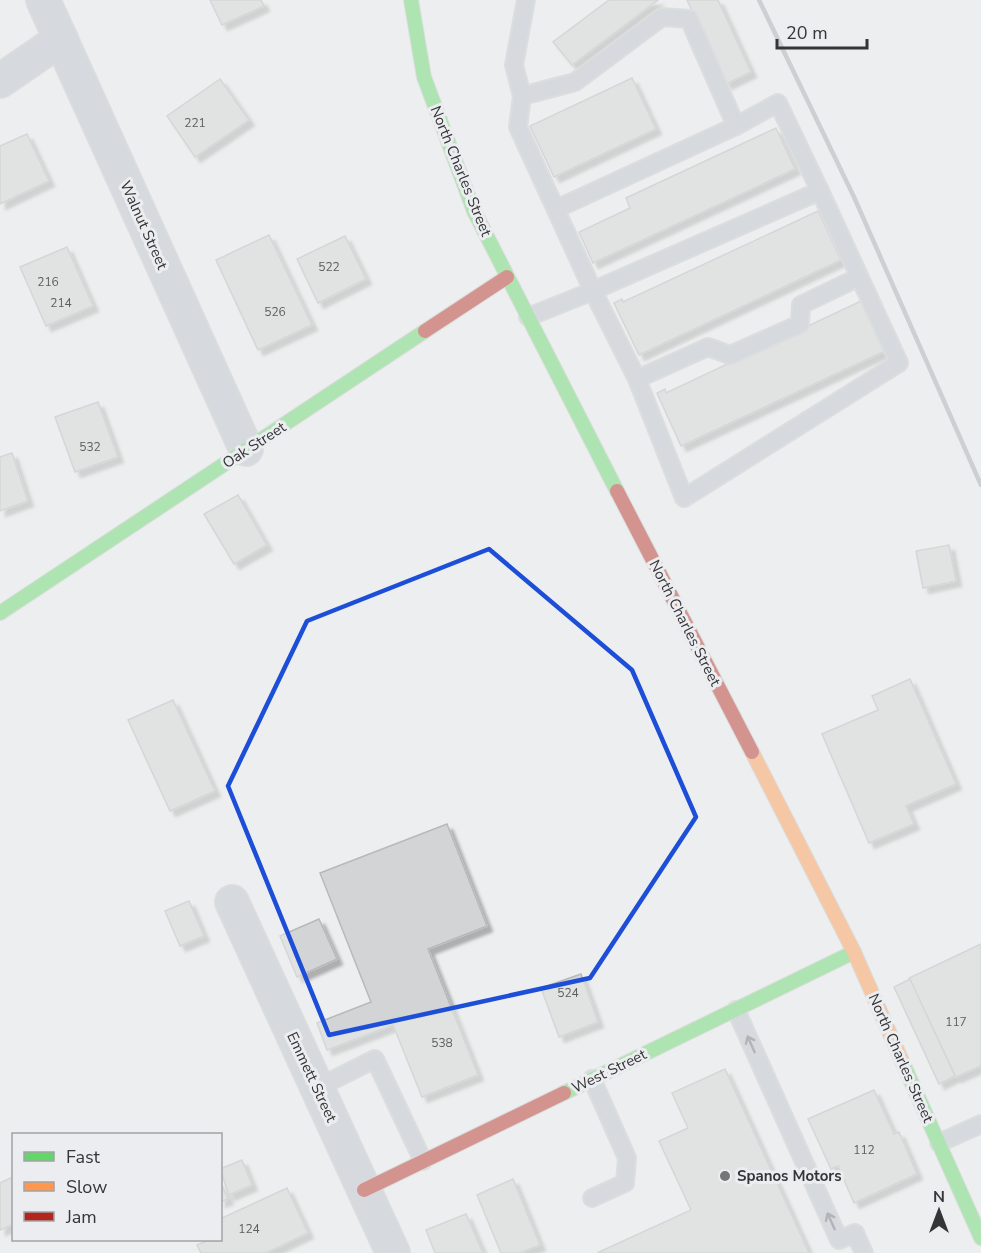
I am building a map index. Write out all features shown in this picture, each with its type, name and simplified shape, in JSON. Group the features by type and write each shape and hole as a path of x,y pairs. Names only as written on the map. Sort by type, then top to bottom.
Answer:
{"street":[{"name":"Walnut Street","path":"42,0 246,449"},
{"name":"North Charles Street","path":"411,0 424,78 474,211 854,952 981,1238"},
{"path":"0,81 61,39"},
{"name":"Oak Street","path":"0,613 507,277"},
{"name":"Emmett Street","path":"232,902 393,1253"},
{"name":"West Street","path":"364,1190 854,952"}],"lane":[{"path":"526,0 514,65 522,96 518,127 593,291 638,379 684,498 899,363 778,103 735,126 556,209"},
{"path":"522,96 575,82 662,17 689,19 735,126"},
{"path":"528,316 593,291 820,191"},
{"path":"638,379 708,347 730,355 800,324 801,304 860,277"},
{"path":"736,1010 839,1240 855,1233 864,1253"},
{"path":"317,1088 375,1059 423,1161"},
{"path":"592,1079 627,1158 625,1184 592,1198"},
{"path":"939,1143 981,1124"}],"highlighted area":[{"path":"489,549 632,670 696,817 590,978 329,1035 228,786 307,621"}],"building":[{"path":"210,0 261,0 264,6 222,25"},
{"path":"609,0 658,0 572,65 553,42"},
{"path":"687,0 718,0 751,72 726,84"},
{"path":"632,78 656,129 554,177 530,126"},
{"path":"220,79 249,120 195,157 167,116"},
{"path":"776,128 795,169 593,263 579,232 630,208 626,198"},
{"path":"27,134 49,181 0,204 0,146"},
{"path":"818,211 841,260 639,355 614,303 622,299 623,302"},
{"path":"269,235 312,325 258,350 216,260"},
{"path":"345,236 366,279 318,303 297,259"},
{"path":"67,247 93,306 46,326 20,267"},
{"path":"861,301 885,351 681,446 657,393 665,389 666,393"},
{"path":"98,402 118,457 75,472 55,417"},
{"path":"12,453 28,501 0,511 0,457"},
{"path":"238,495 267,545 234,564 204,514"},
{"path":"949,545 956,581 923,588 916,551"},
{"path":"910,679 956,784 906,806 914,824 869,843 822,734 878,710 872,696"},
{"path":"173,700 215,791 170,811 128,720"},
{"path":"447,824 487,926 428,949 478,1075 422,1097 393,1025 327,1050 317,1023 371,1002 320,873"},
{"path":"189,901 204,936 180,946 165,911"},
{"path":"319,919 337,959 297,977 280,936"},
{"path":"981,944 981,1066 956,1077 909,978"},
{"path":"581,974 598,1022 559,1037 541,988"},
{"path":"910,979 955,1076 939,1084 894,987"},
{"name":"Spanos Motors","path":"725,1069 809,1253 597,1253 691,1210 659,1141 688,1128 672,1093"},
{"path":"874,1090 894,1134 899,1132 917,1174 854,1203 838,1166 831,1169 808,1119"},
{"path":"242,1160 252,1185 229,1195 222,1168"},
{"path":"12,1177 12,1225 0,1230 0,1183"},
{"path":"513,1179 540,1245 520,1253 501,1253 477,1195"},
{"path":"222,1186 228,1199 222,1201"},
{"path":"287,1188 308,1233 266,1253 201,1253 197,1245 206,1241 222,1241 222,1218"},
{"path":"466,1214 483,1253 435,1253 426,1230"}],"railway":[{"path":"759,0 854,197 981,485"}],"traffic: fast":[{"path":"411,0 424,77 474,211 617,491"},
{"path":"0,613 425,331"},
{"path":"564,1093 854,952"},
{"path":"902,1061 981,1238"}],"traffic: slow":[{"path":"752,752 854,952 902,1061"}],"traffic: jam":[{"path":"425,331 507,277"},
{"path":"617,491 752,752"},
{"path":"364,1190 564,1093"}],"place":[{"name":"Spanos Motors","path":"725,1176"}]}
